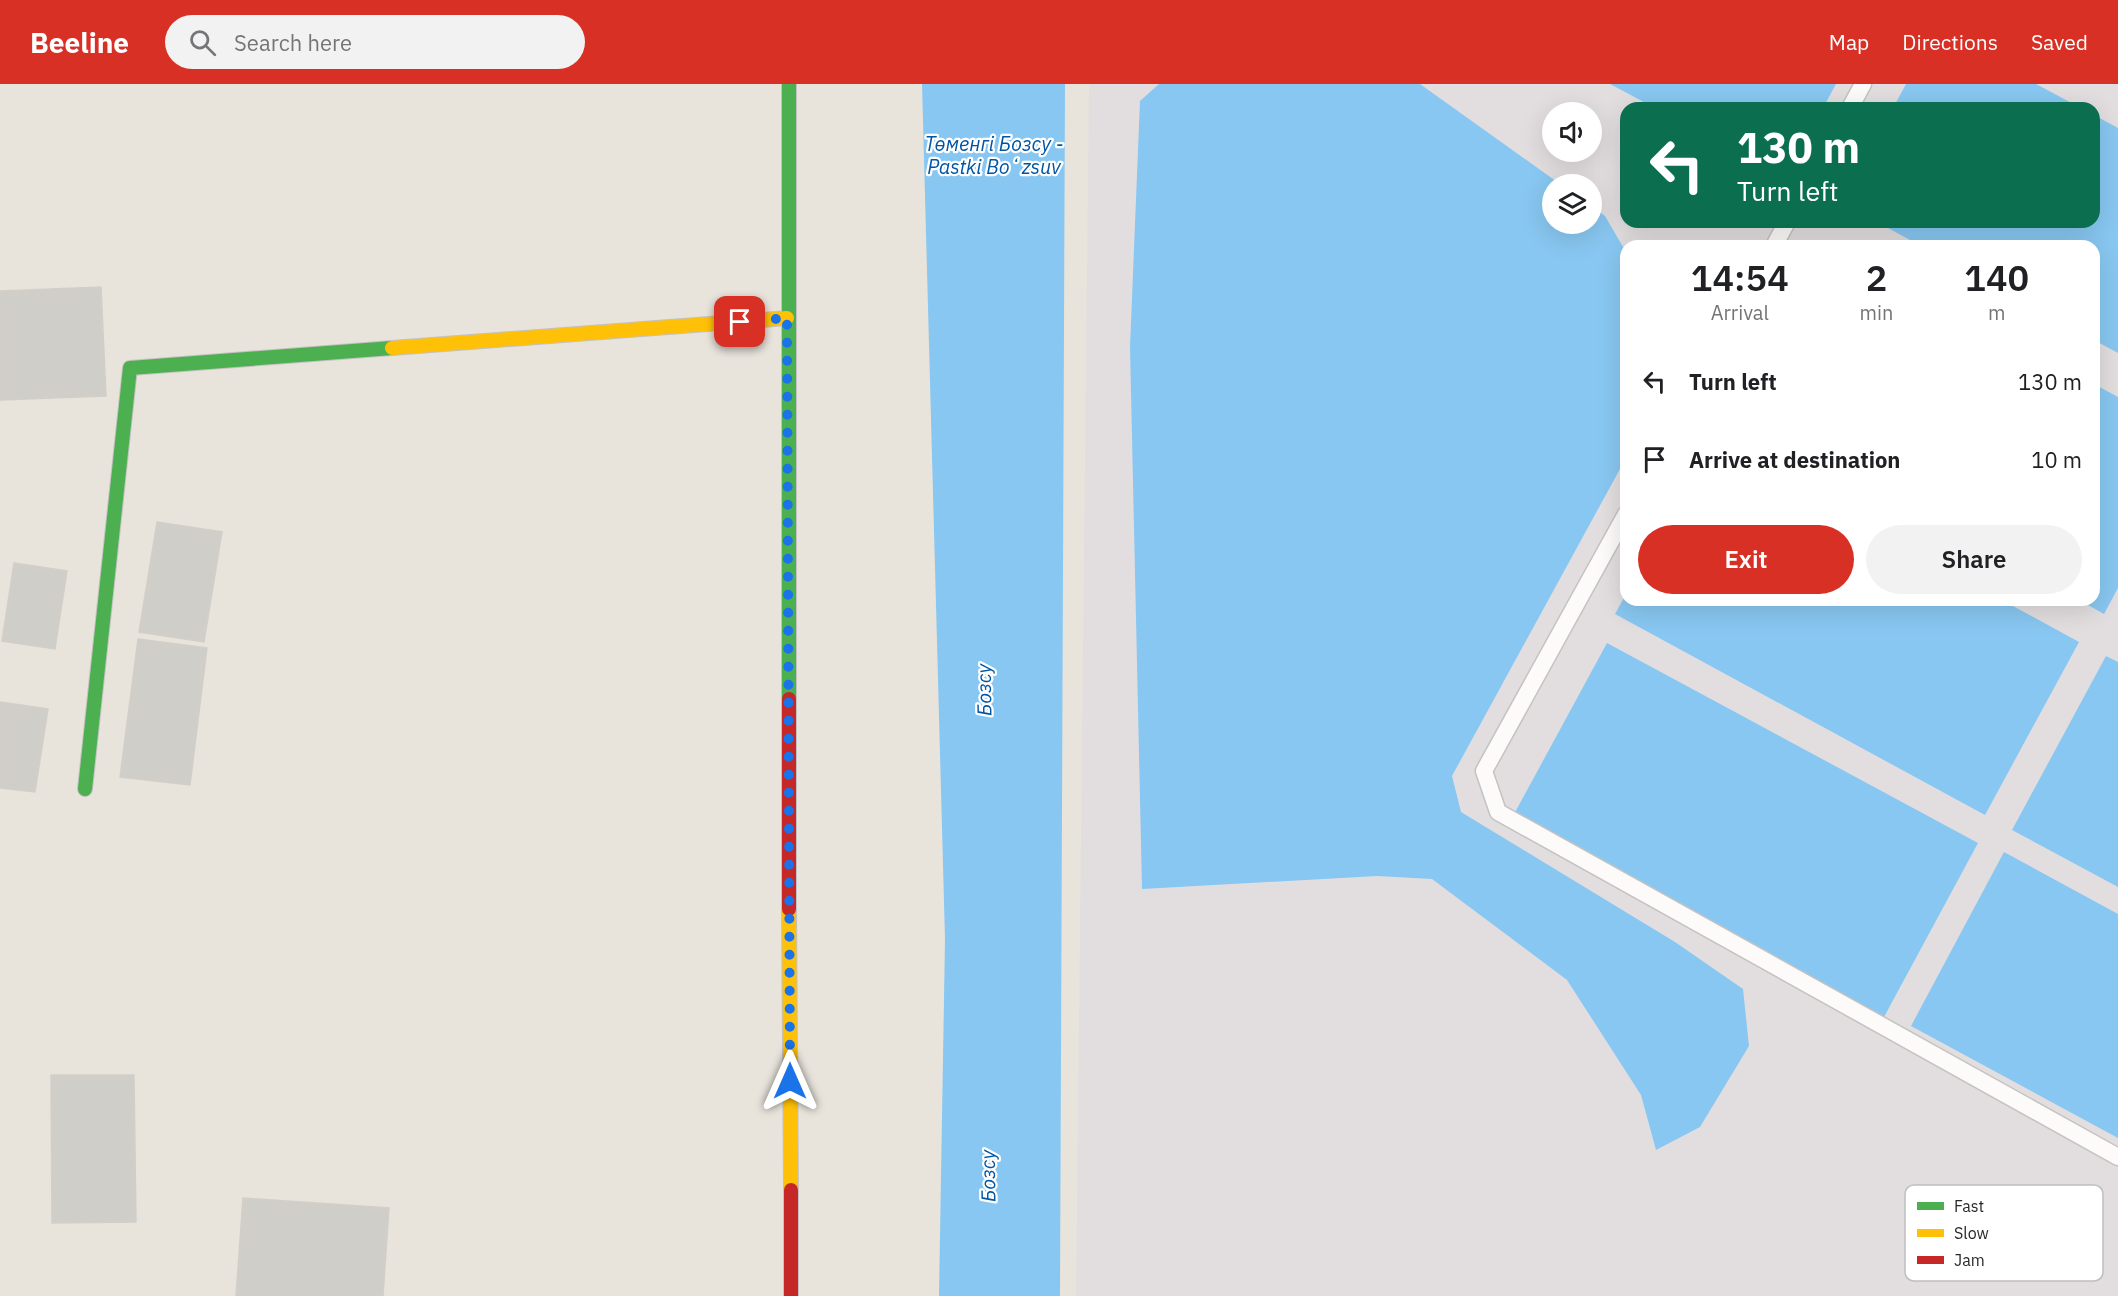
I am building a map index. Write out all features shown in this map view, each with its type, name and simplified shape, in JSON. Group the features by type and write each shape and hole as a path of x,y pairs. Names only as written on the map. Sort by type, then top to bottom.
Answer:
{"main road":[{"path":"789,84 787,318 791,1296"},
{"path":"85,789 130,368 787,318"}],"lane":[{"path":"1853,102 1863,84"},
{"path":"1620,525 1484,771 1498,812 2118,1157"}],"shaded area":[{"path":"1089,84 2118,84 2118,1296 1076,1296"}],"water":[{"name":"Төменгі Бозсу - Pastki Boʻzsuv","path":"922,84 1065,84 1060,1296 939,1296 945,939"},
{"path":"1159,84 1420,84 1546,174 1542,174 1542,234 1602,234 1602,214 1605,216 1620,242 1620,469 1452,776 1461,812 1675,942 1743,989 1749,1046 1700,1127 1656,1150 1641,1095 1567,980 1432,879 1377,876 1142,889 1130,347 1140,101"},
{"path":"1610,84 1836,84 1826,102 1644,102"},
{"path":"1906,84 2036,84 2070,102 1896,102"},
{"path":"2100,118 2118,128 2118,353 2100,343 2100,240 1910,240 1888,228 2100,228"},
{"path":"2100,387 2118,397 2118,588 2104,614 2090,606 2100,606"},
{"path":"1620,605 2013,606 2079,642 1985,815 1615,614"},
{"path":"1607,643 1978,843 1884,1017 1513,816"},
{"path":"2106,656 2118,662 2118,887 2012,830"},
{"path":"2004,852 2118,914 2118,1138 1911,1026"}],"building":[{"path":"101,287 106,396 0,400 0,291"},
{"path":"157,522 222,532 204,642 139,632"},
{"path":"14,563 67,571 55,649 2,641"},
{"path":"138,639 207,648 190,785 120,777"},
{"path":"0,702 48,709 35,792 0,788"},
{"path":"51,1075 134,1075 136,1222 52,1223"},
{"path":"243,1198 389,1208 383,1296 236,1296"}],"traffic: fast":[{"path":"789,84 789,699"},
{"path":"85,789 130,368 392,348"}],"traffic: slow":[{"path":"392,348 787,318"},
{"path":"789,909 791,1190"}],"traffic: jam":[{"path":"789,699 789,909"},
{"path":"791,1190 791,1296"}],"route":[{"path":"740,322 787,318 790,1081"}],"water label":[{"name":"Бозсу","path":"984,690"},
{"name":"Бозсу","path":"988,1176"}]}
